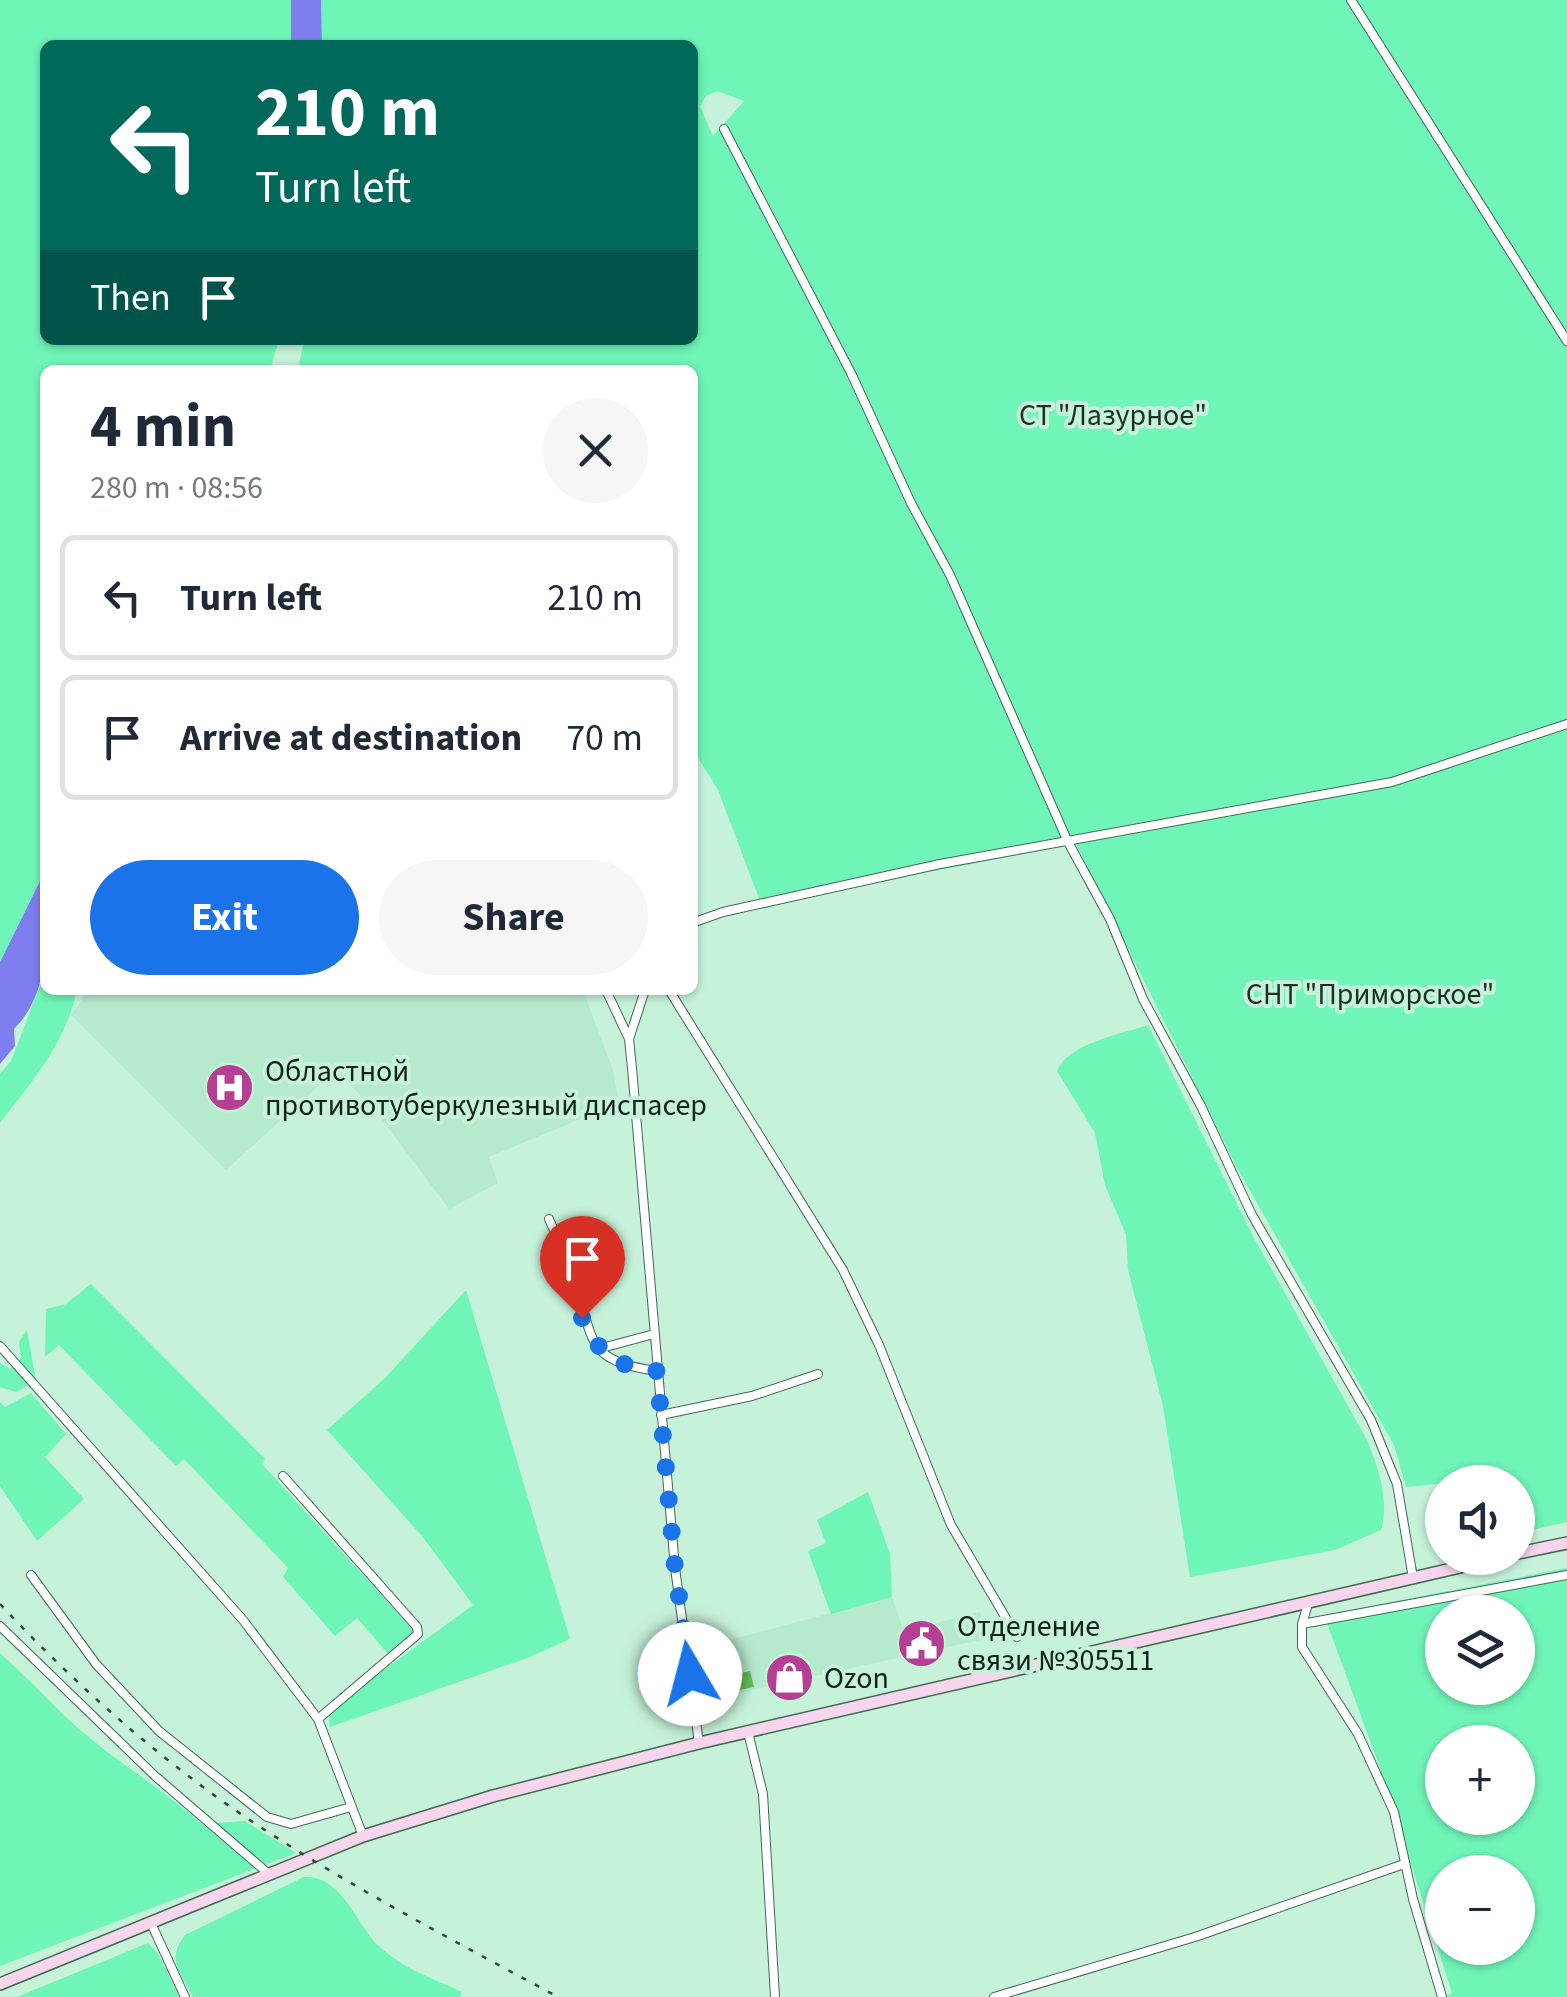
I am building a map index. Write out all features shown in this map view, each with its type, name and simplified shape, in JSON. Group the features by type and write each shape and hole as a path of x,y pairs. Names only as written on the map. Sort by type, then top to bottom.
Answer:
{"main road":[{"path":"1535,1550 1567,1543"},
{"path":"0,1984 364,1836 561,1776 1427,1575"}],"street":[{"path":"1351,0 1567,341"},
{"path":"724,129 851,373 910,504 950,575 1068,842 1110,920 1143,999 1201,1106 1252,1215 1352,1386 1389,1458 1414,1578"},
{"path":"698,921 940,864 1392,782 1567,724"},
{"path":"608,995 628,1039 675,1568 700,1744"},
{"path":"628,1039 643,995"},
{"path":"673,995 843,1270 879,1345 951,1525 1017,1636"},
{"path":"548,1219 576,1286 582,1318 598,1349 613,1361 657,1371"},
{"path":"598,1349 654,1334"},
{"path":"0,1346 243,1620 318,1719 364,1836"},
{"path":"661,1415 736,1400 818,1374"},
{"path":"283,1476 417,1627 418,1634 318,1719"},
{"path":"31,1575 96,1664 159,1730 267,1817 290,1824 351,1807"},
{"path":"1302,1624 1567,1576"},
{"path":"1309,1602 1302,1624 1302,1648 1358,1734 1394,1812 1404,1864 1442,1997"},
{"path":"0,1626 155,1776 270,1876"},
{"path":"748,1732 763,1794 775,1997"},
{"path":"994,1997 1213,1931 1404,1864"},
{"path":"151,1923 185,1997"}],"shaded area":[{"path":"291,0 321,0 322,40 291,40"},
{"path":"40,881 40,982 27,1013 14,1029 15,1046 0,1064 0,962"},
{"path":"85,995 585,995 613,1070 619,1103 489,1157 498,1183 449,1209 371,1105 335,1071 226,1170 71,1015"},
{"path":"892,1597 904,1631 980,1612 989,1638 711,1699 704,1656 710,1645"}],"green space":[{"path":"0,0 291,0 291,40 40,40 40,345 278,345 272,365 40,365 40,881 0,962"},
{"name":"СТ \"Лазурное\"","path":"321,0 1567,0 1567,1522 1535,1529 1535,1465 1425,1465 1425,1485 1406,1487 1394,1445 1235,1164 1076,844 840,889 763,909 718,790 698,758 698,365 299,365 303,345 698,345 698,40 322,40","holes":["717,91 744,101 713,136 700,106 706,96"]},
{"path":"40,986 40,995 76,995 65,1028 46,1061 0,1123 0,1074 11,1061"},
{"path":"1148,1025 1254,1238 1375,1461 1382,1484 1381,1530 1335,1550 1190,1577 1163,1406 1128,1270 1126,1235 1105,1185 1095,1133 1057,1071 1072,1053"},
{"path":"91,1284 265,1459 262,1464 414,1631 390,1656 357,1618 335,1636 283,1577 288,1568 184,1459 176,1466 59,1345 45,1357 46,1309 66,1304"},
{"path":"466,1290 570,1639 527,1658 330,1727 329,1716 340,1702 473,1605 422,1536 327,1430 385,1378"},
{"path":"27,1330 36,1381 16,1392 0,1387 0,1363 10,1369 21,1358 19,1342"},
{"path":"31,1393 66,1434 45,1457 84,1499 37,1541 0,1486 0,1402 5,1407"},
{"path":"868,1492 890,1554 892,1597 831,1614 808,1551 826,1543 817,1520"},
{"path":"1567,1568 1567,1997 1443,1997 1452,1993 1443,1965 1535,1965 1535,1855 1425,1855 1425,1908 1384,1779 1324,1615 1425,1595 1425,1705 1535,1705 1535,1595 1427,1595"},
{"path":"0,1653 79,1729 202,1824 245,1821 296,1853 0,1966"},
{"path":"304,1877 317,1878 338,1892 387,1953 462,1992 460,1997 193,1997 176,1959 185,1935"},
{"path":"148,1943 158,1954 179,1997 17,1997"}],"building":[{"path":"734,1665 736,1674 750,1671 754,1687 726,1693 720,1668"}],"railway":[{"path":"0,1604 112,1713 235,1810 353,1884 558,1997"}],"place":[{"name":"Областной противотуберкулезный диспасер","path":"230,1088"},
{"name":"Отделение связи №305511","path":"922,1643"},
{"name":"Ozon","path":"789,1678"}],"route":[{"path":"582,1318 598,1349 613,1361 657,1371 675,1568 690,1674"}],"park label":[{"name":"СНТ \"Приморское\"","path":"1370,994"}]}
